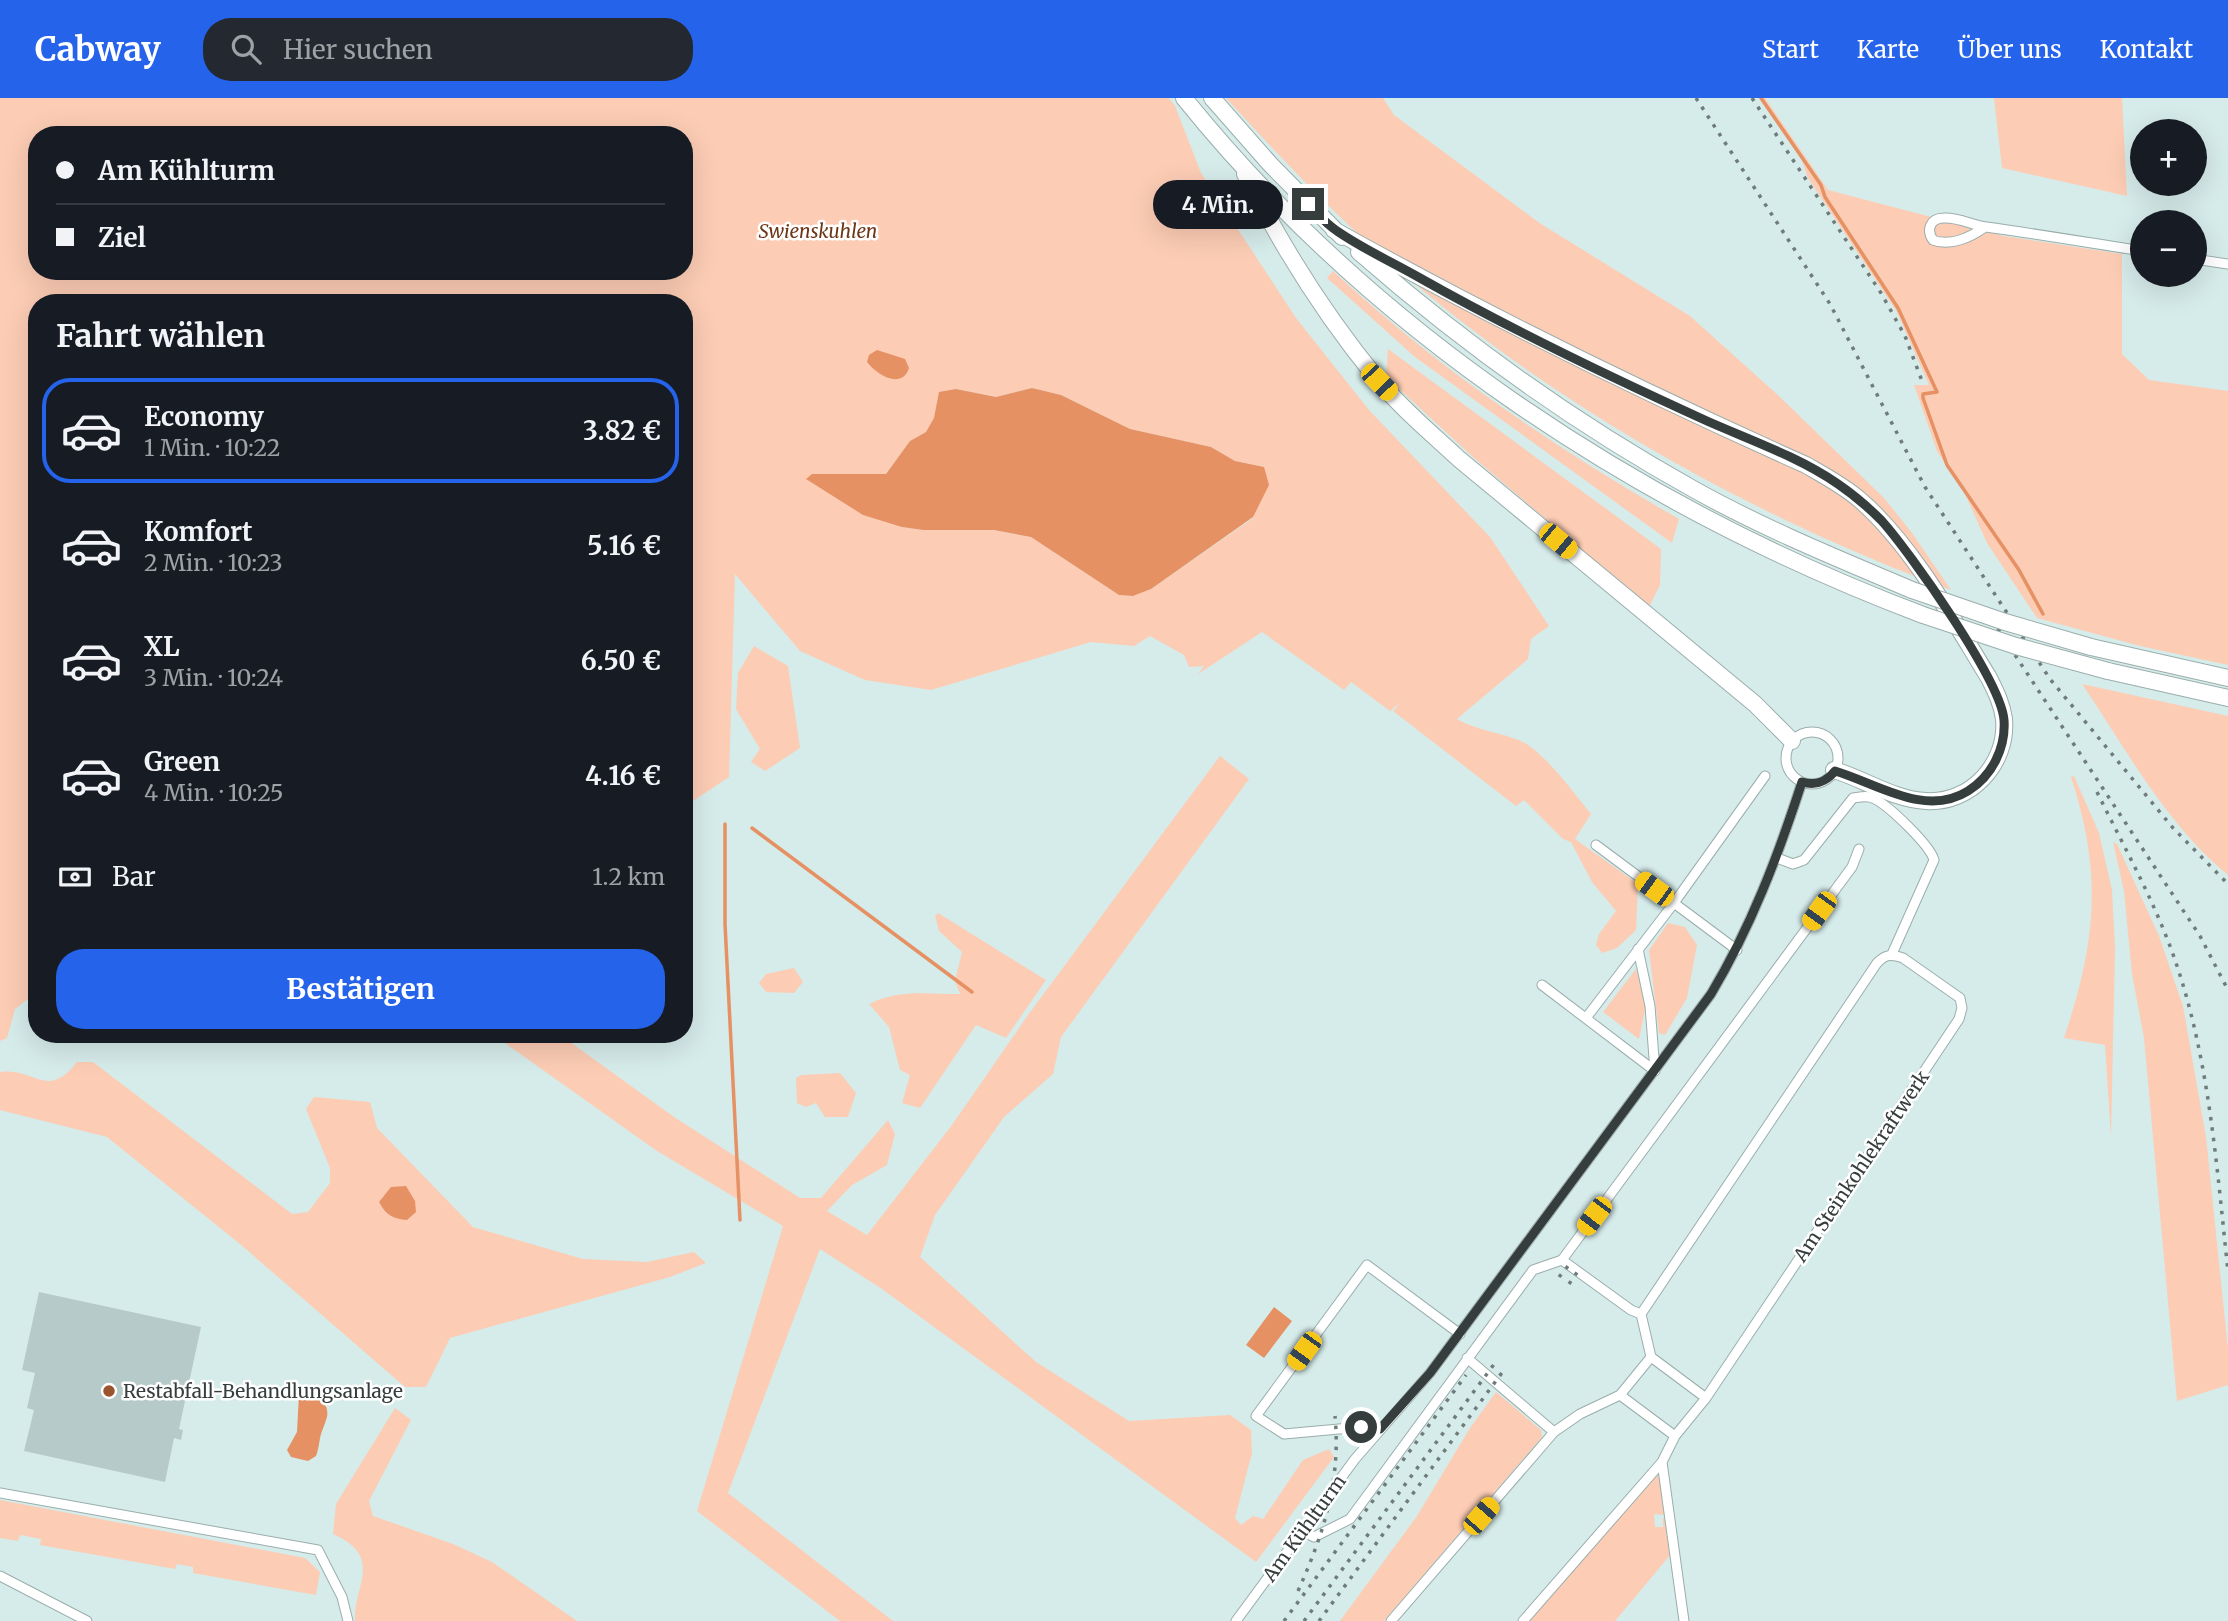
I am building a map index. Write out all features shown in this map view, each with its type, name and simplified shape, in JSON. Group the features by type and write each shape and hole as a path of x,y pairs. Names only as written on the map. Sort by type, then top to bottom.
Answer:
{"highway":[{"path":"1184,98 1237,159 1293,216 1380,297 1461,363 1557,431 1657,492 1801,565 1923,615 2016,646 2108,671 2228,698"},
{"path":"1212,98 1270,164 1334,230 1419,303 1493,361 1596,432 1697,491 1750,518 1912,590 2005,622 2091,647 2228,678"},
{"path":"1237,159 1259,203 1301,272 1379,382 1459,459 1755,705 1792,741"},
{"path":"1334,230 1457,299 1689,413 1806,465 1860,500 1881,520 1900,543 1989,678 2000,699 2004,720 2003,742 1996,761 1984,777 1968,791 1949,799 1908,799 1860,778 1835,771"}],"street":[{"path":"1985,227 1946,243 1933,240 1929,234 1929,227 1941,218 2130,249"},
{"path":"2207,261 2228,264"},
{"path":"1807,733 1824,736 1835,748 1835,771 1817,784 1802,782 1790,772 1787,765 1786,756 1792,741 1807,733"},
{"path":"1586,1018 1674,903 1765,776"},
{"name":"Am Kühlturm","path":"1236,1621 1334,1487 1460,1334 1711,994 1737,950 1777,858 1802,782"},
{"path":"1706,1398 1651,1357 1641,1314 1877,963 1884,956 1892,954 1934,860 1926,843 1875,799 1864,796 1853,798 1804,860 1793,864 1777,858"},
{"path":"1595,845 1737,950"},
{"path":"1302,1531 1314,1538 1350,1519 1533,1270 1562,1259 1852,867 1859,849"},
{"path":"1638,949 1650,1006 1655,1071"},
{"name":"Am Steinkohlekraftwerk","path":"1523,1621 1662,1462 1675,1436 1706,1398 1959,1019 1962,1008 1960,998 1903,958 1892,954"},
{"path":"1542,985 1655,1071"},
{"path":"1562,1259 1631,1310 1641,1314"},
{"path":"1380,1429 1361,1427 1284,1434 1256,1416 1367,1265 1460,1334"},
{"path":"1391,1621 1554,1432 1580,1414 1620,1395 1651,1357"},
{"path":"1467,1358 1554,1432"},
{"path":"1620,1395 1675,1436"},
{"path":"1662,1462 1684,1621"},
{"path":"0,1493 318,1550 342,1597 348,1621"},
{"path":"0,1576 87,1621"}],"green space":[{"name":"Swienskuhlen","path":"0,98 1169,98 1175,106 1201,173 1296,318 1369,410 1490,537 1549,626 1531,639 1528,659 1457,719 1521,741 1545,759 1591,814 1575,839 1638,884 1636,930 1617,948 1602,953 1596,945 1599,934 1616,911 1592,882 1571,842 1563,839 1524,800 1516,806 1393,711 1401,702 1390,711 1351,682 1344,690 1262,632 1198,674 1204,666 1189,667 1184,655 1150,636 1134,646 1091,642 931,690 865,680 800,651 735,574 729,777 693,801 693,294 28,294 28,999 15,1009 7,1038 0,1041","holes":["1032,388 1061,395 1130,429 1211,447 1235,461 1264,467 1253,518 1151,589 1133,596 1119,595 1031,537 994,530 923,530 902,527 812,474 886,474 910,441 926,432 956,389 996,397"]},
{"path":"1226,98 1383,98 1394,115 1541,224 1690,316 1780,397 1884,498 1951,590 1802,528 1729,492 1589,411 1522,366 1457,318 1372,247 1308,185"},
{"path":"1759,98 1765,98 1828,190 2004,236 2122,254 2122,354 2149,380 2228,391 2228,665 2140,646 2037,618 1987,543 1966,496 1937,451 1914,385 1929,385 1897,312 1808,178 1800,155"},
{"path":"1994,98 2122,98 2127,196 2002,168"},
{"path":"1333,271 1414,341 1498,405 1587,464 1679,519 1672,543 1415,357 1327,278"},
{"path":"1388,349 1661,549 1660,585 1649,607 1474,458 1386,377"},
{"path":"754,646 788,666 800,748 765,771 751,762 760,749 736,709 738,673"},
{"path":"2082,684 2228,716 2228,875 2185,833 2166,809"},
{"path":"1220,756 1249,779 1061,1037 1053,1074 1004,1117 935,1215 920,1257 1036,1362 1129,1421 1230,1415 1251,1430 1252,1453 1235,1518 1241,1525 1253,1516 1263,1519 1303,1460 1329,1449 1334,1457 1256,1562 882,1289 820,1249 728,1493 893,1621 840,1621 697,1511 783,1226 657,1151 505,1043 571,1043 674,1117 800,1198 821,1198 888,1120 895,1134 887,1165 852,1185 827,1211 867,1235 952,1125 1028,1015"},
{"path":"2074,776 2099,833 2112,890 2115,948 2111,1137 2105,1045 2064,1038 2083,970 2092,908 2088,846 2071,777"},
{"path":"2113,842 2117,844 2159,936 2183,1006 2206,1137 2228,1349 2228,1385 2177,1401 2144,1038 2132,974 2124,891"},
{"path":"938,913 1046,980 1006,1038 976,1025 920,1108 902,1103 910,1075 900,1070 889,1027 869,1004 902,994 960,994 955,981 962,952 939,931 935,916"},
{"path":"1668,923 1685,927 1697,945 1687,998 1665,1035 1659,1033 1649,950"},
{"path":"794,968 803,982 794,993 766,992 759,983 766,974"},
{"path":"1636,969 1646,1005 1639,1039 1603,1012"},
{"path":"77,1062 93,1062 292,1214 308,1212 330,1183 330,1168 306,1109 314,1097 370,1102 377,1128 473,1227 583,1259 647,1262 694,1252 706,1263 670,1277 450,1338 426,1387 405,1387 240,1244 107,1137 0,1110 0,1072 23,1074 49,1081 66,1073"},
{"path":"840,1073 856,1093 848,1117 825,1117 816,1103 806,1107 797,1103 796,1078 801,1075"},
{"path":"1496,1392 1541,1430 1542,1437 1384,1621 1340,1621 1417,1516 1470,1428"},
{"path":"395,1408 411,1420 369,1501 373,1516 453,1544 492,1562 577,1621 355,1621 363,1573 362,1562 358,1552 349,1543 333,1534 336,1504"},
{"path":"1654,1475 1660,1476 1667,1515 1654,1514 1655,1527 1663,1527 1663,1518 1667,1518 1671,1554 1615,1621 1528,1621"},
{"path":"0,1500 305,1558 320,1572 316,1595 193,1573 193,1567 177,1564 175,1569 40,1545 41,1539 20,1535 18,1541 0,1538"}],"shaded area":[{"path":"877,350 905,359 909,368 906,375 889,378 871,367 867,362 869,355"},
{"path":"1032,388 1061,395 1130,429 1211,447 1235,461 1264,467 1269,485 1253,517 1151,589 1133,596 1119,595 1031,537 994,530 923,530 902,527 863,515 806,479 812,474 886,474 910,441 926,432 934,418 939,392 956,389 996,397"},
{"path":"406,1186 415,1201 416,1212 407,1220 390,1216 379,1202 391,1187"},
{"path":"1274,1307 1292,1321 1264,1358 1246,1345"},
{"path":"307,1389 318,1392 327,1413 316,1456 308,1461 291,1457 287,1450 297,1432 299,1394"}],"building":[{"name":"Restabfall-Behandlungsanlage","path":"39,1292 201,1327 179,1429 183,1430 181,1440 174,1438 165,1482 24,1451 34,1410 27,1408 35,1373 22,1370"}],"waterway":[{"path":"1761,98 1821,185 1825,197 1898,308 1937,392 1923,394 1923,398 1947,465 2019,570 2043,614"},
{"path":"725,824 725,924 740,1220"},
{"path":"752,828 972,992"}],"railway":[{"path":"1696,98 1830,304 1925,487 2050,679 2173,828 2228,884"},
{"path":"1752,98 1881,293 1905,336 1922,381"},
{"path":"1992,620 2200,936 2228,990"},
{"path":"2097,792 2162,926 2190,1008 2211,1120 2228,1271"},
{"path":"1559,1277 1569,1265"},
{"path":"1569,1284 1578,1271"},
{"path":"1304,1621 1495,1363"},
{"path":"1319,1621 1504,1370"},
{"path":"1284,1621 1466,1375"},
{"path":"1298,1591 1316,1548 1329,1506 1335,1462 1335,1416"}],"place":[{"name":"Restabfall-Behandlungsanlage","path":"109,1391"}],"route":[{"path":"1308,204 1334,230 1457,299 1689,413 1806,465 1860,500 1900,543 1966,640 2000,699 2004,720 2003,742 1996,761 1984,777 1968,791 1949,799 1908,799 1860,778 1835,771 1817,784 1802,782 1777,858 1737,950 1711,994 1430,1373 1380,1429 1361,1427"}]}
